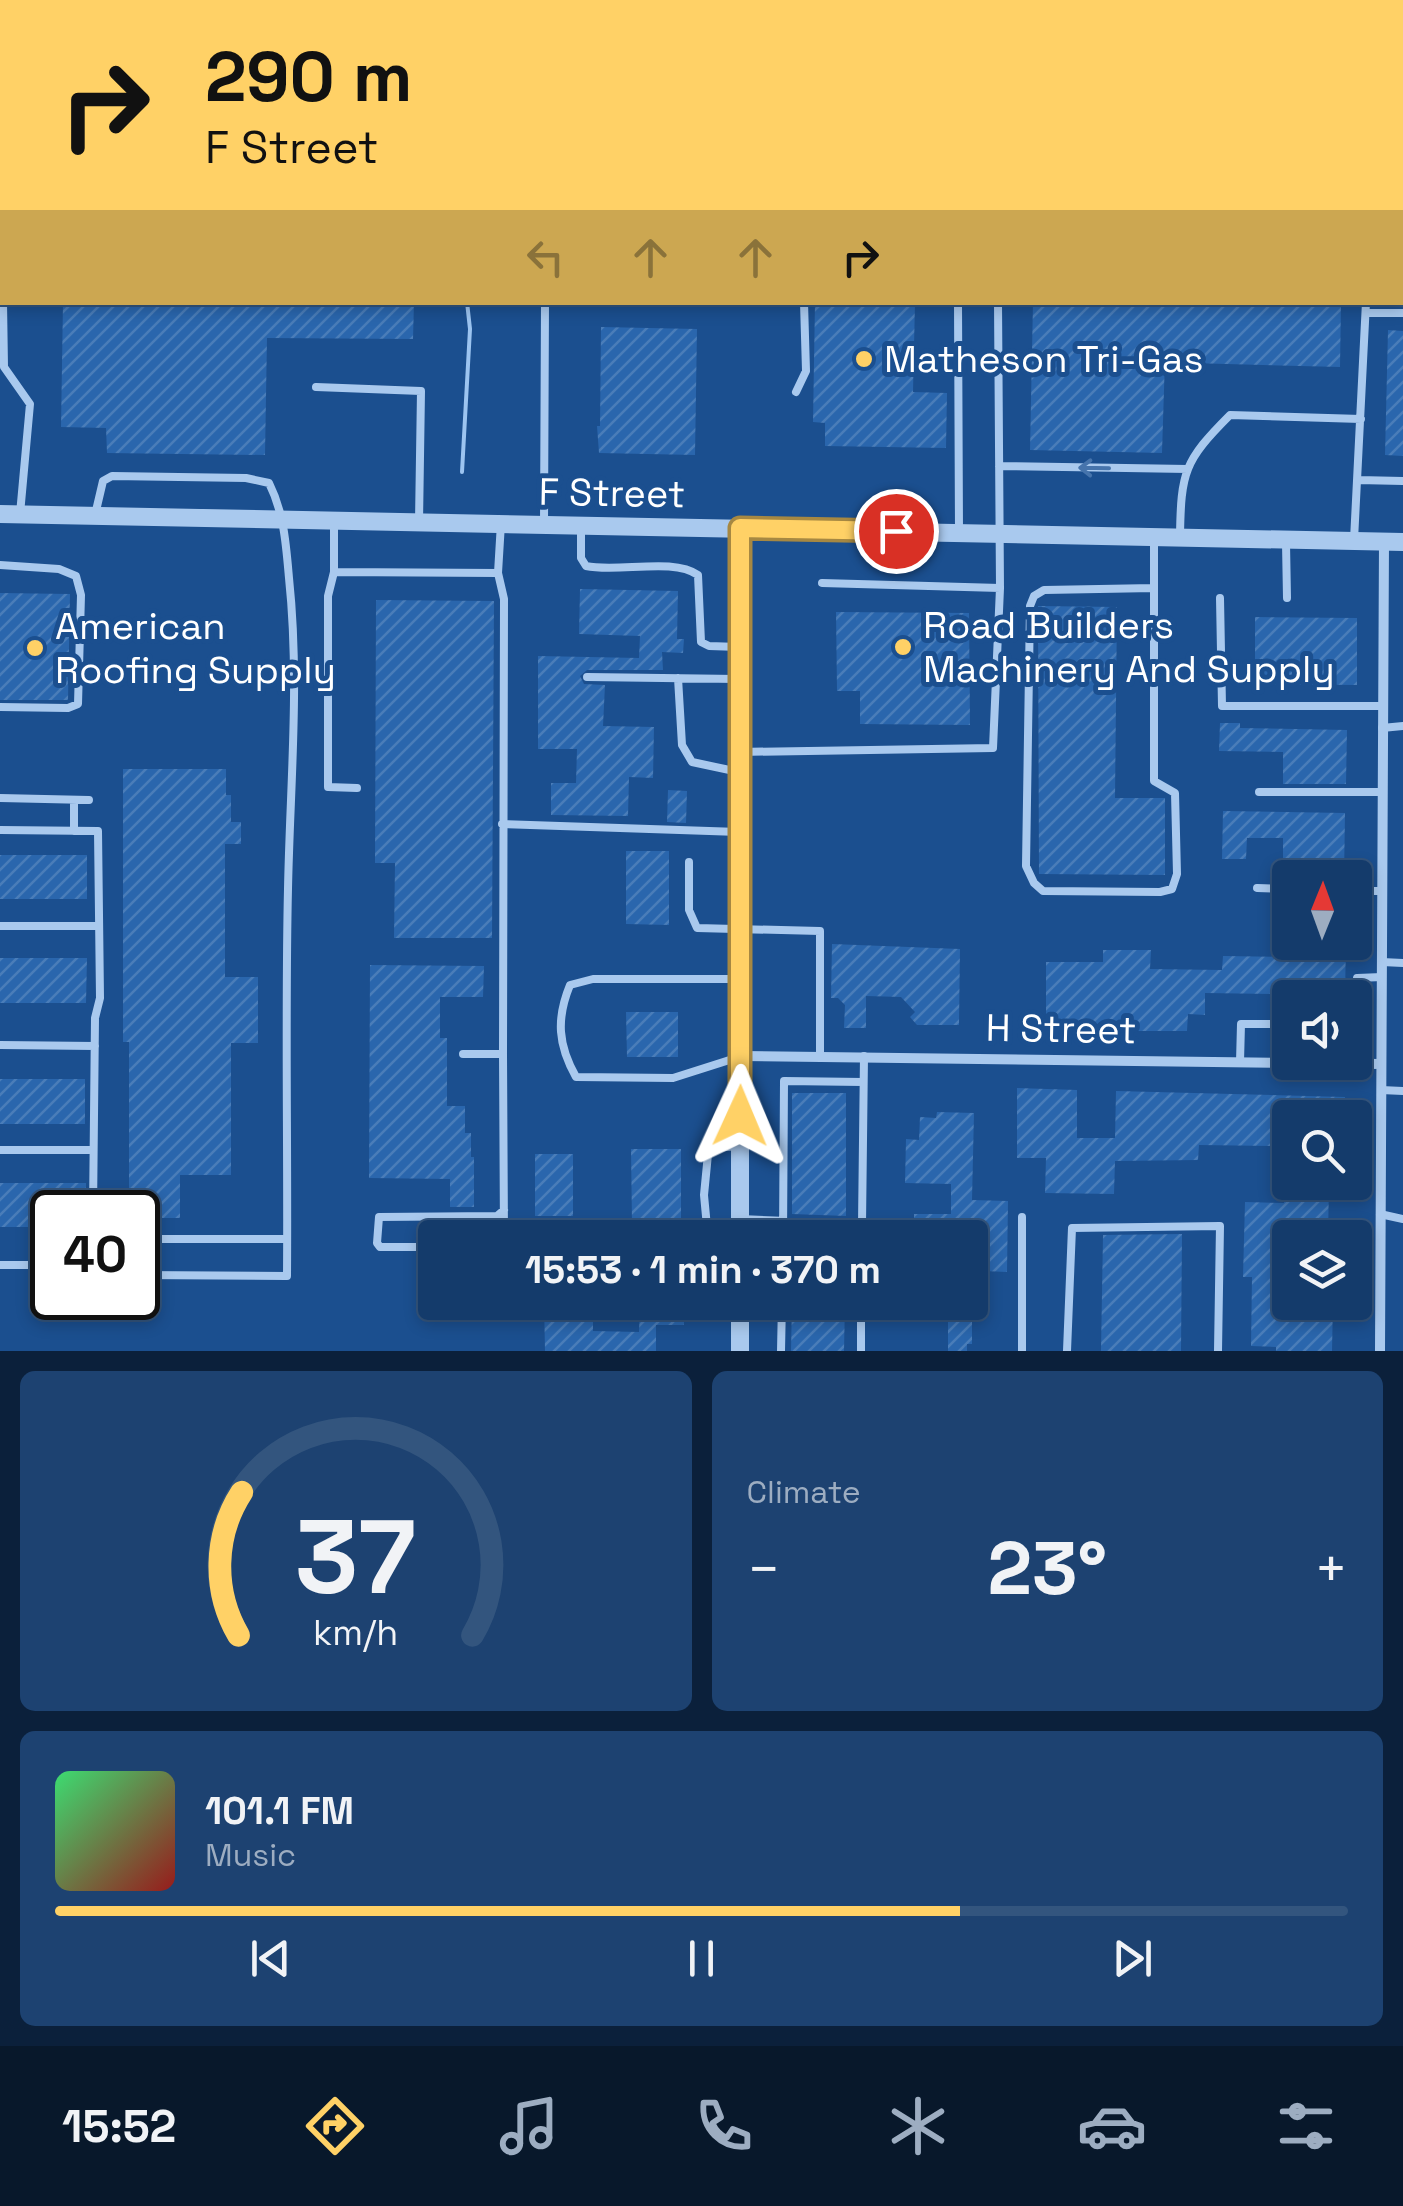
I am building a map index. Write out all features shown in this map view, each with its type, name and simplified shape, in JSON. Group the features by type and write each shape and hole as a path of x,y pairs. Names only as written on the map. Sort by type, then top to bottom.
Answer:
{"street":[{"name":"F Street","path":"0,514 1393,542"},
{"path":"740,528 740,1220"},
{"path":"1380,1351 1382,728 1393,542"},
{"name":"H Street","path":"741,1056 1380,1064"},
{"path":"740,1320 740,1351"}],"lane":[{"path":"3,305 4,367 30,404 20,514"},
{"path":"544,524 545,305"},
{"path":"796,392 806,371 804,305"},
{"path":"958,305 958,532"},
{"path":"678,678 682,745 692,762 993,748 1000,588 998,305"},
{"path":"1354,540 1366,305"},
{"path":"1366,314 1403,313"},
{"path":"316,387 421,391 419,522"},
{"path":"1180,536 1181,484 1199,446 1230,415 1361,418"},
{"path":"999,466 1188,470"},
{"path":"95,516 103,481 112,476 246,478 269,482 283,519 293,624 286,1276 160,1275"},
{"path":"1358,480 1403,481"},
{"path":"334,520 334,572 328,596 328,787 357,788"},
{"path":"501,524 498,572 504,599 504,1220"},
{"path":"581,525 582,558 586,566 694,571 700,588 701,642 709,646 740,646"},
{"path":"1154,536 1154,588 1154,781 1175,793 1177,874 1172,889 1043,892 1026,866 1030,606 1034,596 1044,590 1154,588"},
{"path":"1286,539 1287,598"},
{"path":"0,565 59,570 76,576 82,595 78,704 68,708 0,706"},
{"path":"334,572 498,572"},
{"path":"822,583 1000,588"},
{"path":"1220,598 1222,706 1383,706"},
{"path":"587,677 740,679"},
{"path":"1382,728 1403,726"},
{"path":"1259,792 1382,792"},
{"path":"0,798 89,800"},
{"path":"74,800 74,831"},
{"path":"502,824 739,832"},
{"path":"0,830 98,831 100,998 95,1018 93,1190"},
{"path":"689,862 689,910 697,928 820,931 820,1056"},
{"path":"1257,888 1272,888"},
{"path":"1372,892 1382,892"},
{"path":"0,926 99,926"},
{"path":"1382,962 1403,963"},
{"path":"1357,980 1382,978"},
{"path":"740,979 593,979 570,985 559,1011 564,1056 576,1077 674,1078 741,1056"},
{"path":"1240,1062 1241,1024 1272,1024"},
{"path":"0,1046 94,1046"},
{"path":"463,1054 502,1054"},
{"path":"862,1220 864,1056"},
{"path":"784,1220 784,1081 863,1082"},
{"path":"1380,1090 1403,1091"},
{"path":"706,1220 708,1154 715,1148 740,1146"},
{"path":"0,1150 93,1150"},
{"path":"418,1247 380,1247 379,1217 497,1216 504,1210"},
{"path":"1380,1214 1403,1218"},
{"path":"1022,1217 1022,1351"},
{"path":"1067,1351 1072,1228 1220,1226 1218,1351"},
{"path":"160,1239 287,1239"},
{"path":"0,1265 30,1265"},
{"path":"780,1351 781,1320"},
{"path":"861,1351 862,1320"}],"building":[{"path":"63,305 414,305 413,339 267,338 265,455 107,453 106,428 61,427"},
{"name":"Matheson Tri-Gas","path":"815,305 915,305 913,392 947,393 946,448 825,446 825,423 813,422"},
{"path":"1033,305 1341,305 1340,367 1190,363 1190,359 1165,358 1162,453 1030,450"},
{"path":"601,327 697,329 695,455 599,453"},
{"path":"1388,330 1403,331 1403,456 1385,455"},
{"path":"580,589 678,591 677,639 684,639 683,653 662,652 663,670 587,670 580,676 584,684 605,685 603,726 654,727 653,778 629,777 628,816 551,815 551,783 576,783 577,749 538,749 538,656 639,658 640,636 579,634"},
{"name":"American Roofing Supply","path":"0,593 70,594 68,700 0,700"},
{"path":"376,600 494,601 492,938 394,938 395,863 375,863"},
{"path":"1038,606 1117,607 1115,798 1165,798 1165,875 1039,874"},
{"name":"Road Builders Machinery And Supply","path":"836,612 969,613 970,725 860,724 860,691 837,691"},
{"path":"1255,617 1357,618 1357,685 1255,684"},
{"path":"1220,723 1240,723 1240,728 1347,730 1346,784 1283,784 1283,752 1219,751"},
{"path":"123,769 226,769 231,822 241,822 241,844 225,844 225,977 258,977 258,1043 231,1043 231,1175 180,1175 180,1218 160,1218 160,1190 129,1190 129,1042 123,1042"},
{"path":"668,790 687,791 686,823 667,822"},
{"path":"1223,811 1345,813 1344,860 1283,860 1283,838 1247,838 1246,859 1222,859"},
{"path":"626,851 669,851 669,925 626,924"},
{"path":"0,855 87,855 87,899 0,899"},
{"path":"832,944 960,949 959,1025 917,1025 910,1017 915,1012 901,997 866,996 866,1028 844,1028 845,1005 838,998 831,998"},
{"path":"1103,950 1151,950 1150,969 1222,970 1223,956 1346,960 1345,980 1272,980 1272,994 1205,993 1205,1015 1188,1014 1187,1031 1100,1031 1100,1024 1046,1024 1046,962 1103,962"},
{"path":"0,958 87,958 86,1003 0,1003"},
{"path":"370,965 484,966 483,997 440,997 440,1038 447,1038 447,1106 465,1106 465,1133 471,1133 474,1157 474,1207 450,1207 450,1179 369,1178"},
{"path":"626,1012 678,1012 678,1057 627,1057"},
{"path":"0,1079 85,1079 85,1124 0,1124"},
{"path":"1017,1088 1077,1090 1077,1138 1115,1138 1116,1091 1345,1097 1272,1100 1272,1146 1199,1145 1198,1160 1115,1161 1114,1194 1045,1193 1046,1158 1017,1158"},
{"path":"792,1093 846,1093 846,1216 792,1214"},
{"path":"937,1112 974,1113 972,1200 1008,1201 1007,1272 988,1271 988,1220 914,1220 914,1214 951,1214 951,1184 905,1183 906,1139 919,1140 920,1117 936,1118"},
{"path":"631,1149 681,1149 681,1220 632,1220"},
{"path":"535,1154 573,1154 573,1216 535,1216"},
{"path":"0,1183 86,1183 86,1190 30,1190 30,1227 0,1227"},
{"path":"1329,1200 1328,1220 1272,1220 1272,1320 1333,1320 1332,1351 1276,1351 1276,1347 1251,1346 1252,1277 1243,1277 1245,1202"},
{"path":"1182,1234 1181,1351 1101,1351 1103,1235"},
{"path":"544,1320 593,1320 593,1331 639,1332 639,1320 684,1320 684,1325 656,1325 656,1351 545,1351"},
{"path":"792,1320 845,1320 844,1351 791,1351"},
{"path":"948,1320 972,1320 972,1344 967,1344 967,1351 948,1351"}],"waterway":[{"path":"462,472 470,329 467,305"}],"place":[{"name":"Matheson Tri-Gas","path":"864,359"},
{"name":"Road Builders Machinery And Supply","path":"903,647"},
{"name":"American Roofing Supply","path":"35,648"}],"route":[{"path":"740,1116 740,528 896,531"}]}
